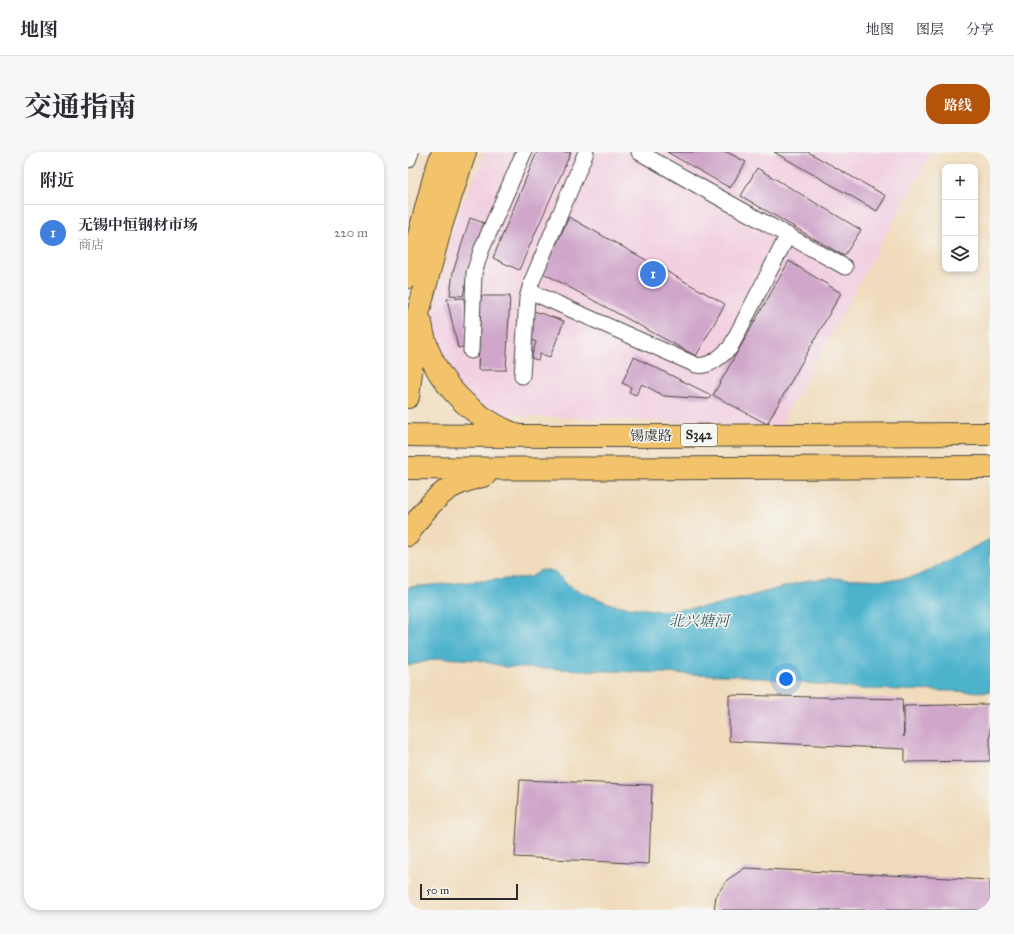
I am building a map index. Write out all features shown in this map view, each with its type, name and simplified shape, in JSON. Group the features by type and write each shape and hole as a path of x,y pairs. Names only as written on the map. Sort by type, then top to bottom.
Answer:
{"main road":[{"path":"410,264 435,174 443,152"},
{"path":"408,397 419,310 441,226 465,152"},
{"path":"419,310 422,331 429,351 438,371 450,388 465,404 482,418 520,436"},
{"name":"锡虞路","path":"408,434 520,436 990,434"},
{"path":"408,468 503,469 990,466"},
{"path":"408,535 424,511 439,496 457,484 503,469"}],"street":[{"path":"408,160 411,152"},
{"path":"470,351 474,273 481,251 524,152"},
{"path":"522,376 527,298 529,291 586,152"},
{"path":"639,152 845,266"},
{"path":"529,291 696,365 703,366 715,361 730,348 788,235"}],"shaded area":[{"path":"486,152 932,152 779,427 458,413 431,326 454,222"}],"water":[{"name":"北兴塘河","path":"990,539 990,692 861,689 744,676 505,667 478,660 440,658 408,666 408,587 531,577 541,570 554,571 571,588 614,605 660,611 714,606 809,580 832,578 894,580 917,576"}],"building":[{"path":"537,152 571,152 519,270 493,258"},
{"path":"667,152 727,152 746,162 730,188"},
{"path":"774,152 808,152 886,196 877,211"},
{"path":"757,168 861,230 844,256 741,196"},
{"path":"569,217 725,304 696,356 543,273"},
{"path":"470,218 484,223 467,276 463,296 450,295 453,272"},
{"path":"789,261 841,293 767,424 713,395"},
{"path":"481,296 510,296 506,370 478,370"},
{"path":"464,298 467,346 458,348 447,299"},
{"path":"531,310 564,321 550,357 540,354 538,360 531,358 536,342 528,338"},
{"path":"634,357 711,395 709,399 664,396 642,384 636,395 629,392 631,387 622,383"},
{"path":"729,695 902,699 904,737 904,706 990,704 990,761 905,762 905,749 729,741"},
{"path":"520,780 652,785 649,864 515,857"},
{"path":"745,868 990,880 990,910 714,910 716,896 727,880"}],"place":[{"name":"无锡中恒钢材市场","path":"653,274"}]}
